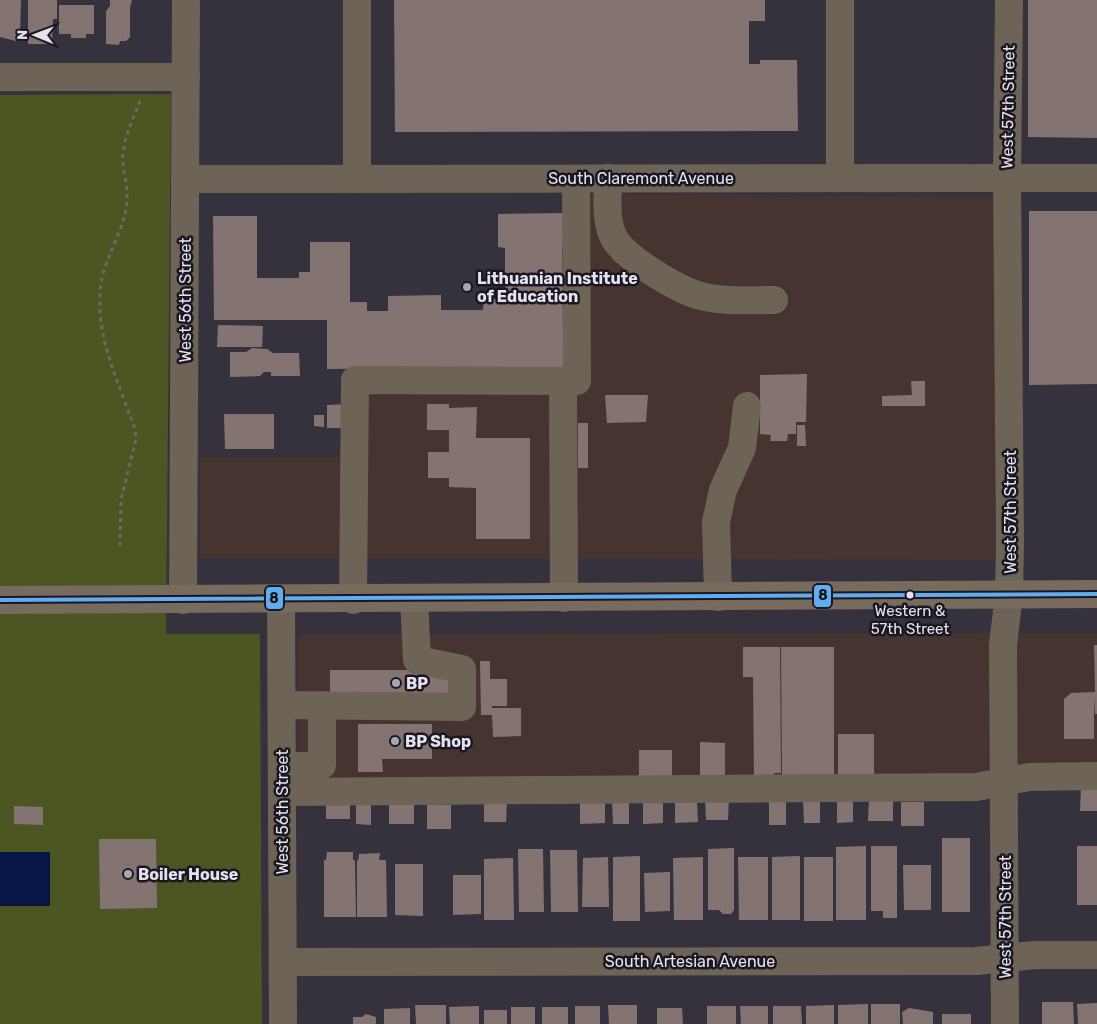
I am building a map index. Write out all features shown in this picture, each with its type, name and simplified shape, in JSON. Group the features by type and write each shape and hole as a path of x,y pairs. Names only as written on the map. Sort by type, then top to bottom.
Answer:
{"main road":[{"path":"0,600 353,600 1097,594"}],"street":[{"name":"West 56th Street","path":"183,600 186,0"},
{"path":"357,0 357,178"},
{"path":"840,0 840,178"},
{"name":"West 57th Street","path":"1005,1024 1003,644 1009,594 1007,178 1009,0"},
{"path":"0,77 186,77"},
{"name":"South Claremont Avenue","path":"185,178 1097,178"},
{"path":"353,600 355,380 577,381 576,178"},
{"path":"608,178 608,217 613,237 624,250 642,264 665,279 699,296 774,300"},
{"path":"564,381 564,598"},
{"path":"718,596 715,544 716,522 723,490 742,448 746,406"},
{"path":"282,705 462,707 462,669 417,660 414,599"},
{"name":"West 56th Street","path":"281,600 283,1024"},
{"path":"282,780 322,765 322,705"},
{"path":"282,780 976,787 1029,777 1097,776"},
{"name":"South Artesian Avenue","path":"283,962 976,961 1035,955 1097,955"}],"path":[{"path":"120,546 121,500 136,439 104,340 100,289 103,273 126,209 127,176 123,163 125,142 142,94"}],"shaded area":[{"path":"578,194 996,197 995,560 200,558 200,458 353,457 355,380 577,381"},
{"path":"990,633 988,785 299,792 298,635"},
{"path":"1015,634 1097,634 1097,776 1015,779"},
{"path":"0,852 50,852 50,906 0,906"}],"green space":[{"path":"171,94 166,634 260,634 262,1024 0,1024 0,95"}],"building":[{"path":"0,0 21,0 20,37 16,41 0,37"},
{"path":"28,0 57,0 57,19 53,19 52,44 28,44"},
{"path":"110,0 132,0 130,7 130,37 126,41 120,41 119,45 106,44 106,11 110,6"},
{"path":"394,0 765,0 765,21 749,21 749,64 760,64 760,60 797,60 798,131 395,132"},
{"path":"1028,0 1097,0 1097,138 1028,137"},
{"path":"59,5 94,5 94,34 86,34 86,38 71,38 71,34 59,34"},
{"path":"1029,211 1097,211 1097,384 1029,385"},
{"path":"569,213 569,247 562,247 563,326 567,326 567,367 327,369 327,320 214,320 213,216 257,216 257,278 299,278 299,272 310,272 310,242 350,242 350,302 367,302 367,311 388,311 388,296 441,295 441,310 483,310 484,299 505,299 505,248 498,247 498,214"},
{"path":"218,325 263,326 262,347 217,347"},
{"path":"252,348 267,349 273,353 299,353 300,376 271,376 271,372 264,372 260,376 230,377 230,352 246,352"},
{"path":"807,374 806,422 796,422 796,434 788,434 787,441 770,441 771,435 760,434 760,375"},
{"path":"911,381 925,381 925,406 882,406 882,396 912,395"},
{"path":"605,395 648,395 646,422 607,423"},
{"path":"348,404 348,428 327,428 327,405"},
{"path":"427,404 449,404 449,408 477,407 476,438 530,438 530,539 476,539 476,488 449,487 449,478 428,478 428,452 449,452 449,430 427,430"},
{"path":"224,414 274,414 274,449 225,449"},
{"path":"314,415 324,415 324,427 314,426"},
{"path":"578,423 588,423 588,468 578,468"},
{"path":"797,425 805,425 806,446 797,446"},
{"path":"1094,645 1097,645 1097,714 1095,714 1094,696 1094,739 1064,739 1064,699 1071,693 1095,692"},
{"path":"743,647 780,647 781,773 774,773 774,778 754,778 753,677 743,677"},
{"path":"781,647 834,647 834,777 782,777"},
{"path":"480,661 490,661 490,679 507,679 507,706 492,706 492,708 521,708 521,736 493,737 492,715 481,715"},
{"name":"BP","path":"330,670 461,670 461,696 330,697"},
{"name":"BP Shop","path":"358,724 432,724 432,759 382,759 383,772 358,772"},
{"path":"838,734 874,734 874,777 838,778"},
{"path":"700,742 725,743 725,777 700,778"},
{"path":"639,750 672,750 672,778 639,777"},
{"path":"1081,787 1097,787 1097,811 1080,811"},
{"path":"705,797 729,797 728,820 706,820"},
{"path":"769,797 786,797 786,825 769,825"},
{"path":"356,799 371,799 371,825 356,824"},
{"path":"580,799 605,799 605,823 580,824"},
{"path":"803,799 820,799 820,823 804,823"},
{"path":"837,799 853,799 853,822 837,823"},
{"path":"869,799 893,799 893,821 868,821"},
{"path":"484,800 507,800 506,822 484,822"},
{"path":"643,800 663,800 663,823 643,824"},
{"path":"675,800 697,801 698,822 675,823"},
{"path":"389,801 414,801 414,824 389,824"},
{"path":"612,801 629,801 629,824 613,824"},
{"path":"350,802 350,819 326,819 326,803"},
{"path":"901,802 924,802 924,826 901,826"},
{"path":"427,805 451,805 451,829 427,829"},
{"path":"14,806 43,807 43,825 14,824"},
{"path":"942,838 970,838 970,912 942,912"},
{"name":"Boiler House","path":"99,839 156,839 157,908 100,909"},
{"path":"866,846 866,920 836,920 836,847"},
{"path":"871,846 897,846 897,918 883,918 883,911 871,911"},
{"path":"1077,846 1097,846 1097,905 1077,905"},
{"path":"734,848 734,910 731,914 723,914 719,910 708,910 708,849"},
{"path":"518,849 543,849 544,912 519,912"},
{"path":"550,850 577,850 578,912 551,912"},
{"path":"327,852 353,852 353,860 355,860 356,917 324,917 324,860 326,860"},
{"path":"380,853 379,860 386,860 387,917 357,917 357,860 359,854"},
{"path":"640,856 640,921 613,921 613,857"},
{"path":"800,856 800,920 772,920 772,857"},
{"path":"608,857 609,907 582,907 583,858"},
{"path":"703,857 703,920 674,920 673,858"},
{"path":"738,857 768,857 768,920 739,920"},
{"path":"804,857 833,857 833,921 804,921"},
{"path":"513,858 514,920 484,920 484,859"},
{"path":"395,864 423,864 423,916 395,915"},
{"path":"903,865 931,865 931,910 904,910"},
{"path":"670,872 670,911 645,912 644,873"},
{"path":"453,875 481,875 481,914 453,915"},
{"path":"1042,1002 1073,1002 1074,1024 1042,1024"},
{"path":"1097,1003 1097,1024 1078,1024 1077,1004"},
{"path":"868,1004 868,1024 838,1024 838,1005"},
{"path":"871,1004 900,1004 900,1024 871,1024"},
{"path":"415,1005 446,1005 446,1024 416,1024"},
{"path":"608,1005 637,1005 637,1024 609,1024"},
{"path":"834,1005 834,1024 806,1024 806,1006"},
{"path":"479,1006 479,1024 450,1024 449,1007"},
{"path":"575,1006 600,1006 600,1024 575,1024"},
{"path":"707,1006 736,1006 736,1024 707,1024"},
{"path":"740,1006 768,1006 768,1024 741,1024"},
{"path":"773,1006 801,1006 802,1024 773,1024"},
{"path":"511,1007 535,1007 535,1024 511,1024"},
{"path":"542,1007 568,1007 568,1024 542,1024"},
{"path":"410,1008 410,1024 384,1024 384,1009"},
{"path":"657,1008 682,1008 683,1024 657,1024"},
{"path":"909,1008 933,1012 933,1024 903,1024 902,1012"},
{"path":"484,1010 507,1010 507,1024 484,1024"},
{"path":"366,1014 376,1017 376,1024 353,1024 353,1017 362,1017"},
{"path":"942,1014 971,1014 971,1024 942,1024"}],"transit line":[{"name":"8","path":"0,600 1097,594"}],"place":[{"name":"Lithuanian Institute of Education","path":"467,287"},
{"name":"Western & 57th Street","path":"910,595"},
{"name":"BP","path":"396,683"},
{"name":"BP Shop","path":"395,741"},
{"name":"Boiler House","path":"128,874"}]}
